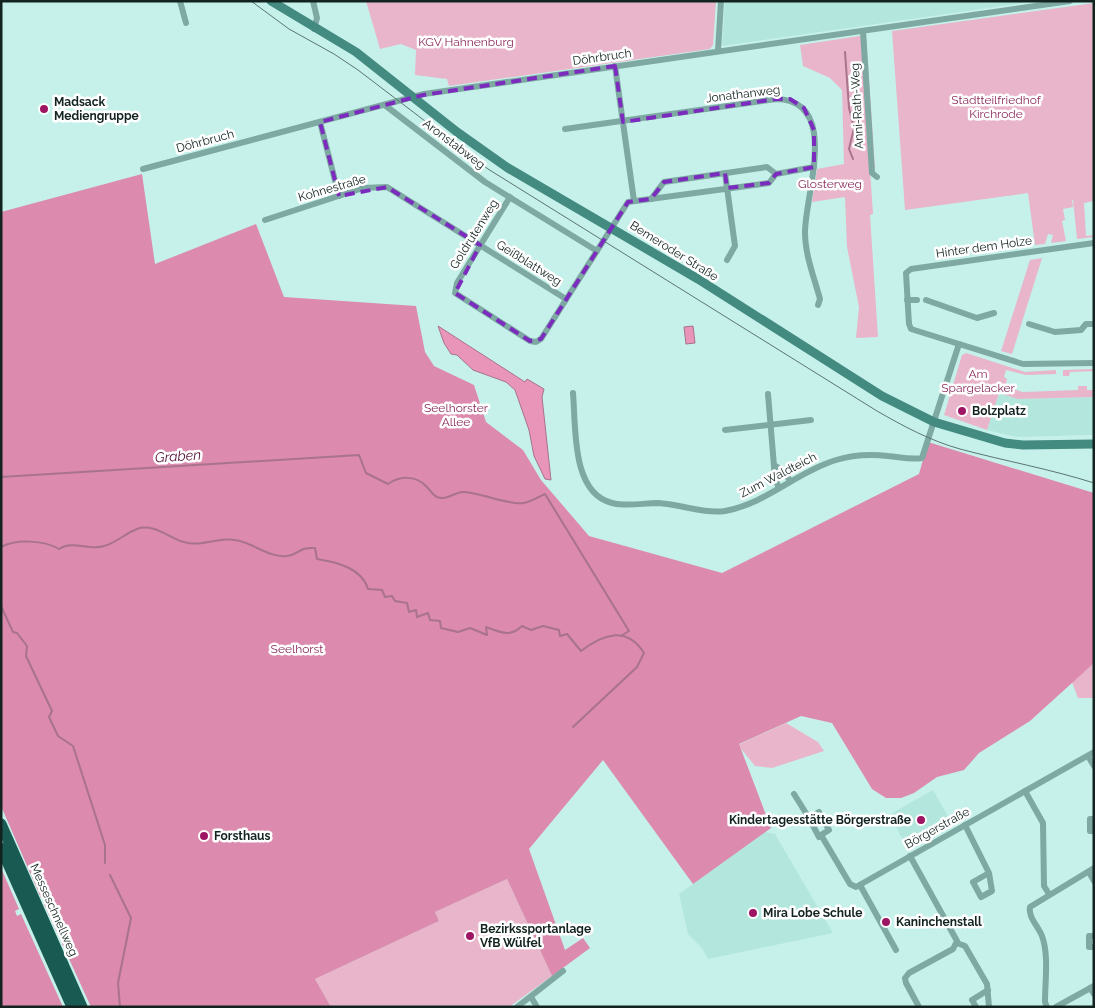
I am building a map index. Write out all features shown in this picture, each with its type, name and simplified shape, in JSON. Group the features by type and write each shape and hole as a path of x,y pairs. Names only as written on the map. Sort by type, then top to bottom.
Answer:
{"highway":[{"name":"Messeschnellweg","path":"1,824 82,1007"},
{"name":"Messeschnellweg","path":"1,848 72,1007"}],"main road":[{"name":"Bemeroder Straße","path":"271,1 314,29 356,52 411,97 508,168 698,279 869,389 934,422 1014,445 1094,444"}],"street":[{"path":"180,1 186,23"},
{"path":"313,1 317,18 314,29"},
{"path":"718,51 721,1"},
{"name":"Döhrbruch","path":"144,169 386,106 411,97 1070,1"},
{"name":"Anni-Rath-Weg","path":"864,31 872,173 877,177"},
{"path":"615,66 634,201"},
{"name":"Jonathanweg","path":"623,122 776,99 790,99 804,108 810,118 815,146 814,167"},
{"name":"Aronstabweg","path":"386,106 458,163 510,197"},
{"path":"320,122 339,196"},
{"path":"565,129 623,122"},
{"path":"651,199 664,182 767,167 776,174"},
{"path":"566,299 628,202 768,183 776,174 814,167 805,231 806,249 820,299 818,305"},
{"path":"725,173 735,246 726,260"},
{"name":"Kohnestraße","path":"265,220 363,188 387,187 480,245"},
{"name":"Goldrutenweg","path":"566,299 541,339 536,342 530,341 455,293 457,283 510,197 597,250"},
{"name":"Hinter dem Holze","path":"1094,243 909,269 906,273 909,324 911,329 1024,364 1094,363"},
{"name":"Geißblattweg","path":"480,245 566,299"},
{"path":"907,300 917,300"},
{"path":"926,300 977,318 994,313"},
{"path":"1029,324 1055,332 1080,330 1086,324 1094,324"},
{"path":"934,422 959,344"},
{"name":"Zum Waldteich","path":"573,393 583,476 587,485 602,499 622,505 662,503 708,511 725,511 741,507 825,463 850,457 878,455 912,460 922,458 934,422"},
{"path":"768,394 775,478 779,488"},
{"path":"725,430 811,420"},
{"path":"774,466 785,472 790,481"},
{"path":"1091,754 1094,766"},
{"name":"Börgerstraße","path":"860,885 1091,754"},
{"path":"1025,791 1043,824 1044,886 1049,894"},
{"path":"794,794 819,837 829,830 820,812 808,818"},
{"path":"1094,819 1090,819 1090,831 1094,831"},
{"path":"964,825 989,873"},
{"path":"821,835 852,887 860,885 896,950"},
{"path":"910,856 957,943 965,946 987,984 989,1007"},
{"path":"1048,1007 1045,1002 1045,946 1029,910 1031,905 1091,870 1094,881"},
{"path":"1094,936 1089,936 1089,947 1094,947"},
{"path":"919,1007 905,978 909,973 953,949 957,943"},
{"path":"517,1007 563,971"},
{"path":"1056,1007 1092,987 1094,994"},
{"path":"976,1007 972,1000 988,990"},
{"path":"531,997 537,1007"}],"highlighted area":[{"path":"615,66 623,122 776,99 790,99 804,108 814,130 814,167 776,174 769,183 727,188 725,173 664,182 651,199 628,202 541,339 530,341 455,293 480,245 387,187 339,196 320,122 423,95"}],"shaded area":[{"path":"725,1 1037,1 722,46"},
{"path":"438,326 525,382 527,379 544,389 542,397 551,480 545,479 534,456 529,430 515,390 506,382 473,370 457,355 451,354 444,343"},
{"path":"693,326 695,343 686,344 684,327"},
{"path":"999,392 1018,399 1094,397 1094,435 1016,437 987,430"},
{"name":"Kindertagesstätte Börgerstraße","path":"933,790 953,825 909,850 889,815"},
{"name":"Mira Lobe Schule","path":"765,832 775,834 833,933 708,959 702,948 688,934 679,894"}],"green space":[{"name":"KGV Hahnenburg","path":"366,1 716,1 713,45 710,49 449,86 447,79 415,75 416,50 401,44 380,49"},
{"name":"Stadtteilfriedhof Kirchrode","path":"1094,3 1094,197 1093,201 1084,203 1086,236 1094,235 1094,237 1077,239 1073,200 1072,200 1073,207 1063,209 1065,220 1062,221 1066,241 1051,243 1053,235 1048,234 1045,244 1035,245 1028,193 905,210 892,31"},
{"name":"Glosterweg","path":"866,35 875,168 870,169 873,214 870,215 878,337 856,338 859,307 847,247 845,197 812,202 817,169 844,164 842,90 830,78 803,66 800,45"},
{"name":"Seelhorst","path":"142,174 155,264 256,224 284,297 416,306 425,352 434,366 474,385 486,422 523,450 541,480 589,536 722,573 919,474 928,442 1094,493 1094,663 1030,721 979,753 964,770 937,777 914,793 901,798 886,798 872,789 832,723 801,716 739,744 771,828 693,884 603,760 529,849 565,950 583,938 590,948 552,976 507,879 435,912 439,921 315,979 331,1007 91,1007 44,904 49,900 47,896 41,898 1,806 1,212"},
{"path":"1042,258 1012,354 1001,351 1030,260"},
{"name":"Am Spargelacker","path":"966,353 1025,372 1056,370 1056,374 1026,375 1006,370 1004,377 1007,379 1005,387 1023,392 1078,390 1078,386 1087,386 1087,390 1094,390 1094,397 1018,399 999,393 987,430 944,415 962,355"},
{"path":"1094,369 1094,371 1070,372 1069,376 1063,376 1063,370"},
{"path":"1094,663 1094,698 1078,698 1072,682"},
{"path":"786,723 818,742 824,751 772,768 755,766 738,745"},
{"path":"1,868 19,909 15,911 17,916 21,914 63,1007 1,1007"},
{"name":"Bezirkssportanlage VfB Wülfel","path":"507,879 552,976 509,1007 331,1007 315,979 439,921 435,912"}],"waterway":[{"path":"845,52 849,108 854,128 849,149 853,159"},
{"name":"Graben","path":"1,477 359,455 366,473 388,484 397,479 412,478 422,482 436,496 441,498 463,492 503,501 524,503 545,494 629,631 621,636"},
{"path":"1,547 7,544 22,542 38,542 59,549 70,545 98,547 108,545 137,529 149,528 184,542 198,544 226,539 240,541 281,556 315,548 317,559 347,567 360,576 368,589 382,590 385,597 392,596 395,601 407,603 409,612 416,610 417,617 428,613 430,620 440,621 441,628 458,632 470,628 487,635 486,627 509,633 518,630 522,626 531,630 543,626 559,630 560,636 567,634 581,651 605,637 622,636 630,639 644,653 637,667 573,727"},
{"path":"1,606 13,632 17,633 27,646 26,656 52,711 49,717 58,736 73,746 105,845 105,863"},
{"path":"110,875 131,918 118,983 120,1007"}],"tram line":[{"path":"251,1 289,29 358,70 488,169 877,411 917,433 949,446 1061,473 1094,483"}],"place":[{"name":"Madsack Mediengruppe","path":"44,109"},
{"name":"Bolzplatz","path":"962,411"},
{"name":"Kindertagesstätte Börgerstraße","path":"921,820"},
{"name":"Forsthaus","path":"204,836"},
{"name":"Mira Lobe Schule","path":"753,913"},
{"name":"Kaninchenstall","path":"886,922"},
{"name":"Bezirkssportanlage VfB Wülfel","path":"470,936"}],"park label":[{"name":"Seelhorster Allee","path":"456,415"}]}
